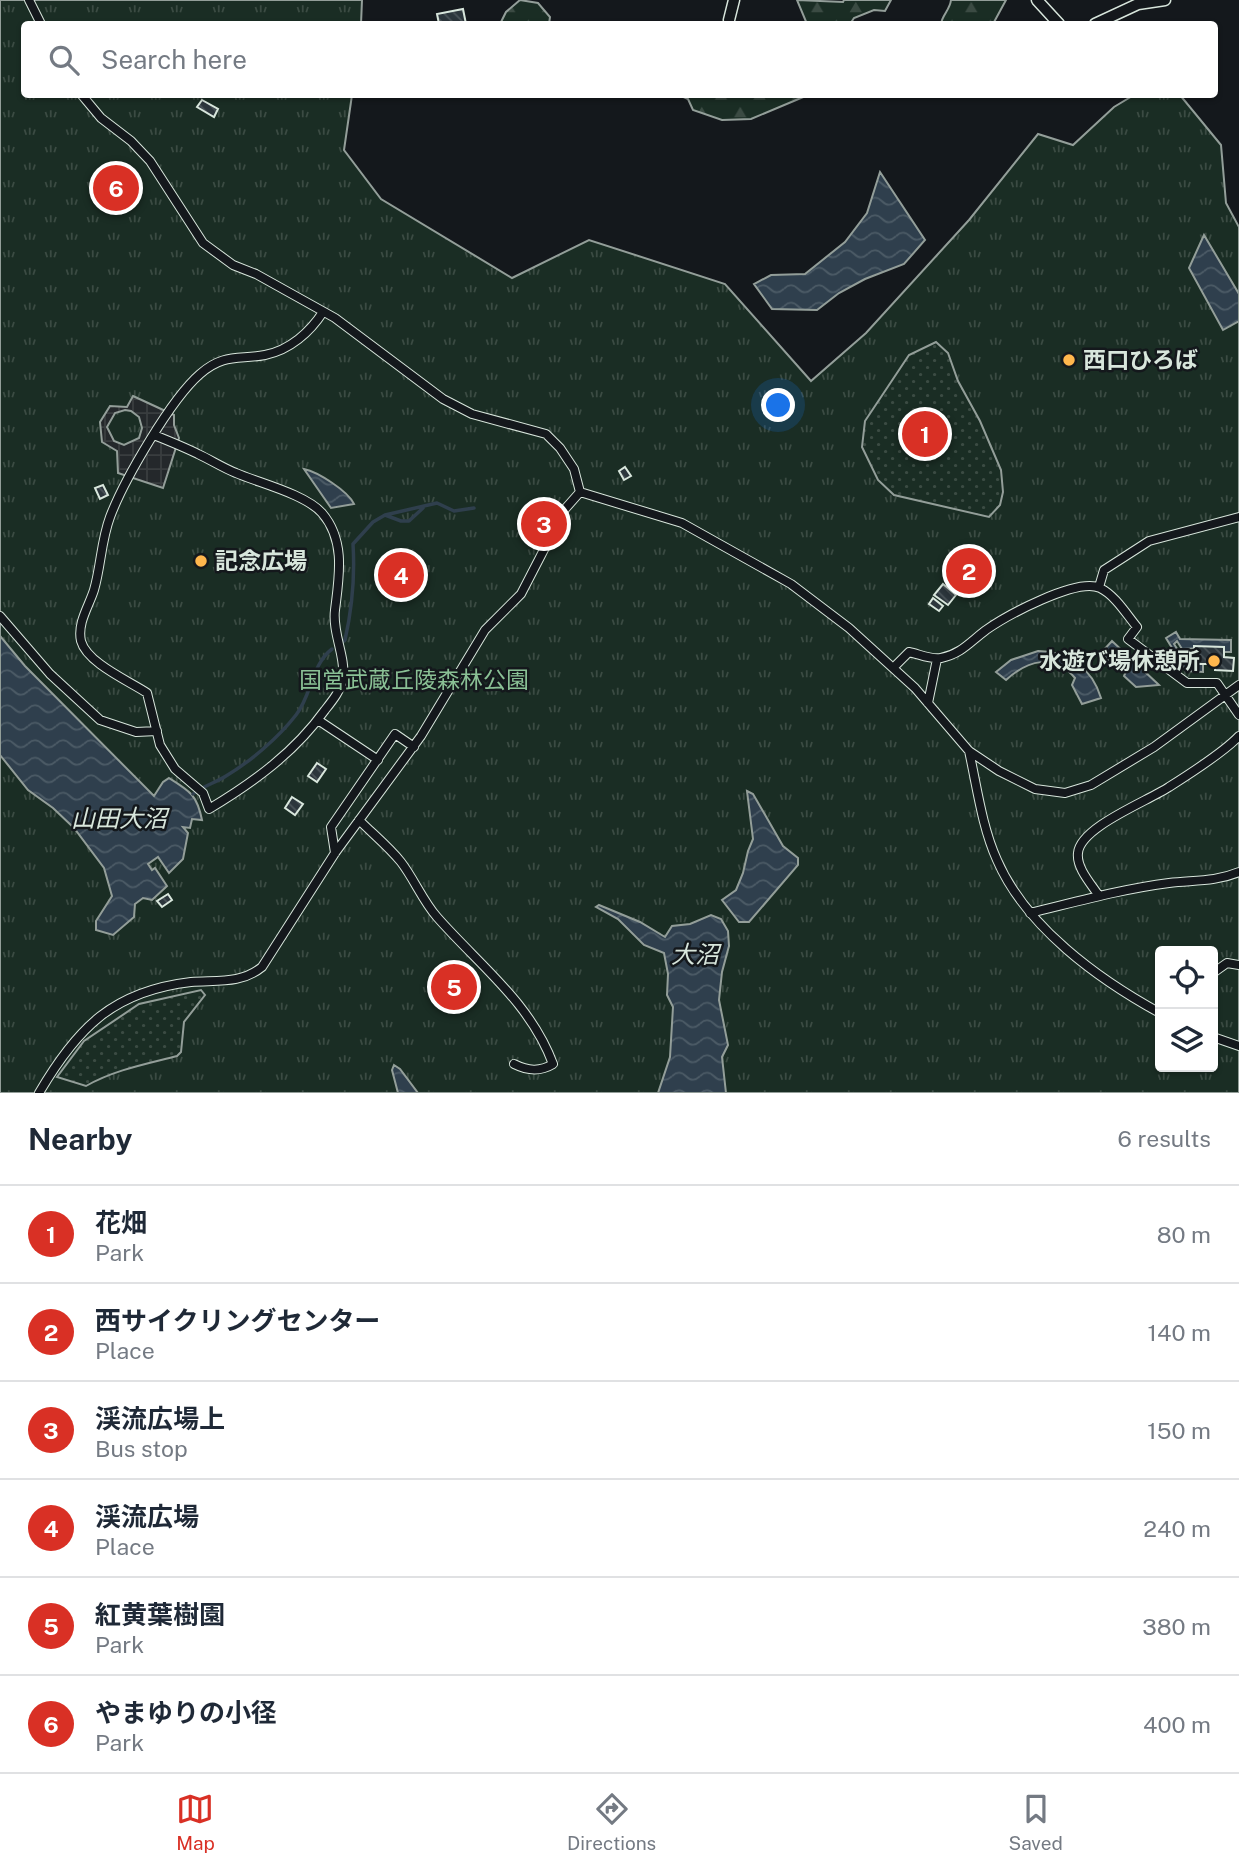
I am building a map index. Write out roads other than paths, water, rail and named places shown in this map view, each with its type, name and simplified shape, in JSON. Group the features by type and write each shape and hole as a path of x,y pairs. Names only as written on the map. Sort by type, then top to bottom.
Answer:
{"street":[{"path":"29,0 40,21"},
{"path":"729,20 733,0"},
{"path":"1037,0 1056,21"},
{"path":"1101,21 1138,4 1165,0"},
{"path":"84,98 101,118 131,141 150,161 202,243 233,265 256,274 335,318 443,399 472,414 546,434 560,448 574,469 580,492"},
{"path":"154,435 232,472 307,502 322,513 333,531 338,549 340,566 333,622 344,675 340,690 308,734 239,791 209,809 203,793 175,769 160,745 147,693 119,674 101,666 88,654 81,641 82,618 94,589 110,517 154,435 182,392 215,363 231,358 265,355 301,338 323,312"},
{"path":"580,492 682,523 791,584 849,628 893,668 928,703 969,751 999,771 1035,789 1065,793 1091,785 1154,747 1239,685"},
{"path":"38,1093 72,1042 101,1014 125,999 190,982 231,981 252,975 262,967 335,853 414,747 485,630 521,594 565,509 580,492"},
{"path":"1099,587 1104,570 1149,541 1239,517"},
{"path":"893,668 909,652 937,659 965,649 984,631 1027,606 1075,588 1099,587 1108,593 1137,627 1128,639 1187,683 1217,683 1239,715"},
{"path":"0,616 50,674 100,720 136,732 157,731"},
{"path":"928,703 937,659"},
{"path":"318,720 377,760"},
{"path":"335,853 331,827 395,734 414,747"},
{"path":"1099,896 1081,868 1077,853 1082,843 1096,829 1169,787 1239,736"},
{"path":"969,751 997,860 1030,913 1092,972 1155,1010"},
{"path":"359,820 399,860 435,915 510,992 534,1023 554,1064 545,1069 525,1070 514,1064"},
{"path":"1030,913 1099,896 1170,883 1204,882 1239,873"},
{"path":"1218,969 1227,963 1239,965"},
{"path":"1218,1039 1239,1046"}],"water":[{"path":"880,172 925,240 904,264 865,279 839,293 817,310 772,309 754,284 771,275 805,274 845,242 867,213"},
{"path":"1204,235 1239,294 1239,321 1223,330 1189,268"},
{"path":"304,469 332,483 346,493 354,504 331,508"},
{"path":"1176,632 1180,639 1231,640 1231,652 1224,652 1224,647 1182,649 1177,641 1174,644 1186,663 1203,664 1203,672 1186,671 1166,638"},
{"name":"山田大沼","path":"0,636 25,666 154,796 169,778 187,790 198,805 202,820 192,819 190,828 183,827 188,833 183,859 169,873 158,857 148,864 152,870 155,868 167,886 152,900 143,898 135,904 134,917 113,935 96,930 96,921 112,896 104,868 74,828 28,790 0,755"},
{"path":"1112,641 1159,685 1136,687 1124,676 1128,667 1124,659 1116,656 1108,660 1101,653"},
{"path":"1038,651 1059,654 1077,663 1092,678 1101,698 1082,704 1072,685 1075,678 1067,670 1050,662 1032,664 1006,680 996,672 1011,660"},
{"path":"747,791 753,794 783,846 798,858 798,865 749,922 739,922 722,900 736,890 753,839"},
{"name":"大沼","path":"599,905 640,922 665,937 672,926 690,924 711,915 721,919 728,931 729,946 722,972 719,1000 728,1045 722,1057 726,1093 658,1093 670,1057 673,1007 667,995 668,974 664,953 644,945 618,919 596,907"},
{"path":"394,1065 418,1093 398,1093 392,1070"}],"waterway":[{"path":"341,643 345,640 351,604 353,544 373,522 385,515 437,503 454,511 474,508"},
{"path":"385,515 409,521 423,508"},
{"path":"193,794 245,763 281,732 301,707 320,663 332,649"}],"place":[{"name":"やまゆりの小径","path":"116,188"},
{"name":"西口ひろば","path":"1069,360"},
{"name":"花畑","path":"925,434"},
{"name":"渓流広場上","path":"544,524"},
{"name":"記念広場","path":"201,561"},
{"name":"西サイクリングセンター","path":"969,571"},
{"name":"渓流広場","path":"401,575"},
{"name":"水遊び場休憩所","path":"1214,661"},
{"name":"紅黄葉樹園","path":"454,987"}],"park label":[{"name":"国営武蔵丘陵森林公園","path":"414,680"}]}
